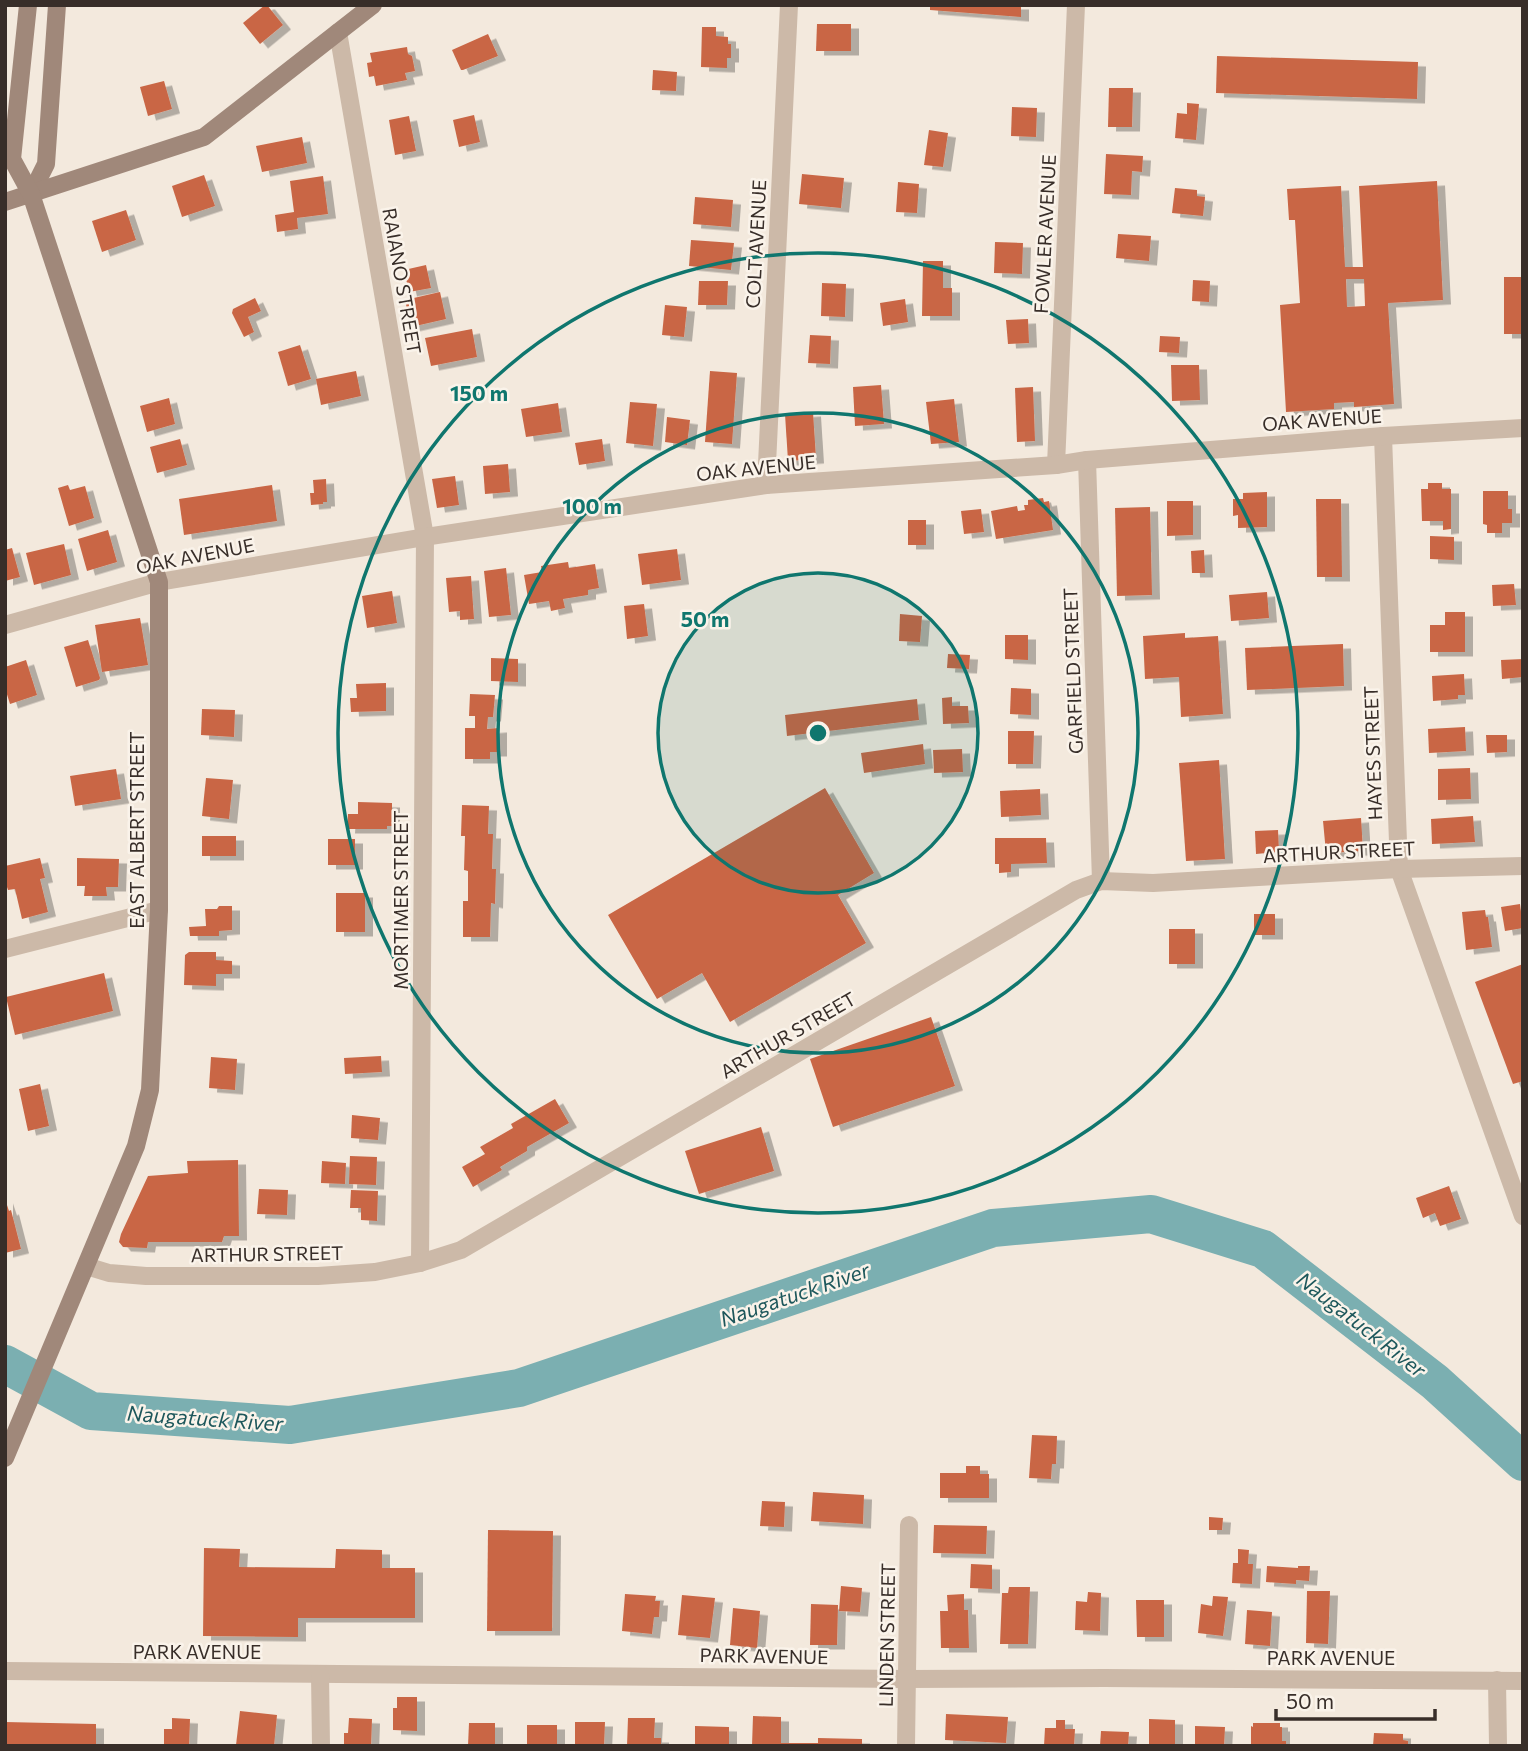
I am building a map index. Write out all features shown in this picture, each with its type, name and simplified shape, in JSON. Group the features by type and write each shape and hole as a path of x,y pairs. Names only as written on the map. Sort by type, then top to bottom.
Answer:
{"main road":[{"name":"EAST ALBERT STREET","path":"5,1458 136,1146 150,1090 159,910 159,582 32,194 12,159 28,5"},
{"path":"32,194 46,164 57,5"},
{"path":"5,202 204,137 373,5"}],"street":[{"name":"COLT AVENUE","path":"766,485 789,5"},
{"name":"FOWLER AVENUE","path":"1056,465 1076,5"},
{"name":"RAIANO STREET","path":"338,32 425,537"},
{"name":"OAK AVENUE","path":"5,625 159,582 425,537 766,485 1056,465 1087,460 1383,436 1523,428"},
{"name":"HAYES STREET","path":"1383,436 1399,869 1523,1216"},
{"name":"GARFIELD STREET","path":"1087,460 1101,881"},
{"name":"MORTIMER STREET","path":"420,1263 425,537"},
{"name":"ARTHUR STREET","path":"86,1266 109,1273 146,1276 318,1276 375,1272 420,1263 461,1250 1076,890 1101,881 1153,883 1399,869 1523,866"},
{"path":"5,949 159,910"},
{"name":"LINDEN STREET","path":"906,1746 909,1525"},
{"name":"PARK AVENUE","path":"5,1671 1523,1681"},
{"path":"320,1674 321,1746"},
{"path":"1497,1680 1498,1746"}],"building":[{"path":"265,5 283,25 260,44 243,23"},
{"path":"930,5 1021,5 1021,17 930,10"},
{"path":"817,24 851,24 851,51 816,51"},
{"path":"702,27 716,27 716,36 728,37 731,58 727,58 727,68 701,67"},
{"path":"488,34 498,56 461,70 452,50"},
{"path":"407,47 415,71 405,73 407,80 376,86 374,76 369,77 367,63 372,62 370,53"},
{"path":"1217,56 1418,62 1417,99 1216,93"},
{"path":"653,70 677,72 676,91 652,90"},
{"path":"164,81 172,109 148,116 140,87"},
{"path":"1109,88 1133,88 1132,127 1108,127"},
{"path":"1187,103 1199,104 1196,140 1175,138 1177,113 1187,114"},
{"path":"1012,107 1037,108 1036,137 1011,136"},
{"path":"474,115 480,142 459,147 453,120"},
{"path":"409,116 416,151 395,155 389,120"},
{"path":"929,130 948,133 943,167 924,165"},
{"path":"302,137 307,163 262,172 256,146"},
{"path":"1106,154 1143,156 1142,172 1132,171 1131,195 1104,194"},
{"path":"802,174 844,178 841,208 799,204"},
{"path":"204,175 215,206 182,217 172,186"},
{"path":"323,176 328,214 297,218 298,229 277,232 275,215 294,212 290,181"},
{"path":"1437,181 1443,300 1388,303 1394,404 1354,407 1354,402 1334,403 1334,409 1286,412 1280,305 1300,303 1295,220 1289,220 1287,189 1341,186 1345,267 1363,267 1359,186","holes":["1346,279 1364,279 1365,306 1347,307"]},
{"path":"898,182 919,184 917,213 896,212"},
{"path":"1175,188 1197,190 1197,196 1205,197 1203,216 1172,213"},
{"path":"695,197 733,200 731,227 693,224"},
{"path":"126,210 136,240 102,252 92,221"},
{"path":"1118,234 1151,236 1149,261 1116,258"},
{"path":"691,240 734,243 731,270 689,266"},
{"path":"995,242 1023,243 1022,274 994,273"},
{"path":"923,261 943,261 943,288 952,288 952,316 922,316"},
{"path":"426,265 431,288 409,292 404,270"},
{"path":"1504,277 1523,277 1523,334 1504,334"},
{"path":"1193,280 1210,281 1209,302 1192,301"},
{"path":"699,281 728,281 727,305 698,305"},
{"path":"822,283 846,284 845,317 821,316"},
{"path":"440,292 446,319 411,327 405,300"},
{"path":"255,298 261,311 248,317 254,332 244,337 232,313 233,309"},
{"path":"905,299 908,322 883,326 880,303"},
{"path":"665,305 687,307 684,337 662,335"},
{"path":"1028,319 1029,343 1008,344 1006,320"},
{"path":"472,329 477,357 431,366 425,338"},
{"path":"810,335 831,336 830,364 808,363"},
{"path":"1160,336 1180,337 1179,353 1159,352"},
{"path":"300,345 311,379 288,386 278,352"},
{"path":"1171,365 1199,365 1200,400 1172,401"},
{"path":"356,371 361,396 321,405 316,379"},
{"path":"710,371 737,373 732,444 705,442"},
{"path":"881,385 884,424 855,426 853,387"},
{"path":"1033,387 1035,441 1017,442 1015,388"},
{"path":"169,398 175,424 147,432 140,406"},
{"path":"954,399 959,442 931,444 926,402"},
{"path":"630,402 657,404 653,446 626,443"},
{"path":"558,403 562,432 526,437 521,409"},
{"path":"813,412 816,459 788,461 785,414"},
{"path":"667,417 690,420 687,445 665,442"},
{"path":"180,439 187,465 157,473 150,447"},
{"path":"602,439 605,461 579,465 575,443"},
{"path":"508,464 510,492 485,494 483,466"},
{"path":"455,476 459,505 437,508 432,479"},
{"path":"326,479 327,502 311,505 313,480"},
{"path":"1428,483 1442,483 1442,489 1451,489 1451,529 1443,530 1443,521 1422,521 1421,489 1428,489"},
{"path":"68,485 70,490 85,486 94,518 69,526 58,488"},
{"path":"272,485 277,521 184,535 179,499"},
{"path":"1483,491 1508,491 1508,509 1512,509 1512,523 1502,523 1502,533 1487,533 1487,525 1483,524"},
{"path":"1267,492 1267,527 1238,528 1238,515 1233,516 1233,499 1243,499 1243,493"},
{"path":"1043,498 1044,502 1049,501 1053,530 996,539 991,511 1017,506 1018,511 1025,510 1024,505 1028,505 1028,500"},
{"path":"1316,499 1341,499 1342,577 1317,577"},
{"path":"1167,501 1193,501 1193,535 1167,536"},
{"path":"1150,507 1152,595 1117,596 1115,508"},
{"path":"981,509 984,532 964,534 961,511"},
{"path":"908,520 926,520 926,545 908,545"},
{"path":"108,530 117,562 87,571 78,539"},
{"path":"1430,536 1454,537 1454,560 1430,559"},
{"path":"64,544 71,575 34,585 26,553"},
{"path":"12,548 20,577 5,581 5,550"},
{"path":"677,549 681,580 642,585 638,554"},
{"path":"1204,550 1205,573 1192,573 1191,551"},
{"path":"568,562 569,568 595,564 599,588 588,590 588,595 563,599 565,608 551,611 549,601 529,604 524,575 542,572 541,566"},
{"path":"506,568 511,615 489,617 484,571"},
{"path":"471,576 474,619 460,620 460,611 449,612 446,578"},
{"path":"1514,584 1516,605 1493,606 1492,585"},
{"path":"392,591 397,623 367,628 362,596"},
{"path":"1267,592 1269,618 1231,621 1229,595"},
{"path":"644,604 648,636 627,639 624,606"},
{"path":"1445,612 1465,612 1465,652 1430,652 1430,625 1445,625"},
{"path":"900,614 922,616 920,642 899,641"},
{"path":"140,618 148,665 102,672 95,625"},
{"path":"1185,633 1185,638 1218,636 1223,714 1181,717 1179,677 1145,679 1143,636"},
{"path":"1005,635 1028,635 1028,660 1005,659"},
{"path":"88,640 100,678 76,687 64,647"},
{"path":"1343,644 1344,686 1247,690 1245,648"},
{"path":"948,654 970,655 969,669 947,668"},
{"path":"491,658 518,659 518,682 491,681"},
{"path":"1523,659 1523,677 1502,679 1501,660"},
{"path":"26,660 37,695 10,704 5,688 5,667"},
{"path":"1464,674 1465,695 1458,695 1458,699 1433,701 1432,676"},
{"path":"386,683 386,711 351,712 350,698 357,698 356,684"},
{"path":"1011,688 1031,689 1031,715 1010,714"},
{"path":"470,694 495,695 493,717 488,717 487,729 499,728 499,752 490,752 490,759 465,759 465,728 475,728 475,716 469,716"},
{"path":"952,697 952,706 968,706 969,723 943,724 942,698"},
{"path":"917,699 919,720 787,736 785,715"},
{"path":"202,709 235,710 234,737 201,735"},
{"path":"1465,727 1466,751 1429,753 1428,729"},
{"path":"1008,731 1034,731 1033,764 1008,764"},
{"path":"1486,735 1507,735 1507,752 1487,753"},
{"path":"923,744 925,764 864,773 861,753"},
{"path":"962,749 963,772 934,773 933,750"},
{"path":"1219,760 1225,859 1186,861 1179,763"},
{"path":"1470,768 1471,799 1438,800 1438,769"},
{"path":"116,769 121,799 75,806 70,776"},
{"path":"206,778 233,780 229,819 202,816"},
{"path":"825,788 874,873 838,895 866,943 730,1022 702,973 657,999 608,915"},
{"path":"1040,789 1041,815 1001,817 1000,791"},
{"path":"358,802 392,803 392,826 387,826 387,829 347,829 348,814 358,814"},
{"path":"462,805 489,806 488,834 493,834 492,869 496,869 490,937 463,937 463,901 468,901 468,871 464,870"},
{"path":"1473,816 1475,842 1432,844 1431,819"},
{"path":"1361,818 1363,851 1326,853 1323,821"},
{"path":"1278,830 1279,852 1256,854 1255,831"},
{"path":"202,836 236,836 236,856 202,856"},
{"path":"995,838 1046,838 1047,863 1011,864 1011,872 999,873 999,864 995,864"},
{"path":"328,839 355,839 355,865 328,865"},
{"path":"40,858 45,878 40,879 48,912 22,919 15,889 8,890 5,881 5,866"},
{"path":"77,858 119,859 118,887 106,887 107,896 84,896 85,886 77,886"},
{"path":"336,893 365,893 365,932 336,932"},
{"path":"1520,904 1523,928 1505,931 1501,907"},
{"path":"219,906 232,906 232,930 219,931 219,936 190,936 189,927 206,926 205,909 217,909"},
{"path":"1485,910 1492,947 1466,950 1462,912"},
{"path":"1254,914 1275,914 1275,935 1254,935"},
{"path":"1169,929 1195,929 1195,964 1169,964"},
{"path":"189,952 216,952 216,960 232,961 232,974 216,974 216,986 184,985 185,955"},
{"path":"1523,964 1523,1081 1513,1084 1475,982"},
{"path":"104,973 113,1011 15,1035 6,997"},
{"path":"931,1017 955,1086 833,1127 810,1059"},
{"path":"381,1056 382,1072 345,1074 344,1058"},
{"path":"211,1057 237,1059 235,1090 209,1088"},
{"path":"40,1084 49,1126 28,1131 19,1089"},
{"path":"555,1099 569,1123 527,1147 527,1151 500,1167 502,1170 473,1187 462,1167 485,1154 480,1147 513,1128 511,1124"},
{"path":"352,1115 380,1118 378,1140 351,1138"},
{"path":"761,1127 774,1171 699,1194 685,1151"},
{"path":"350,1156 377,1157 376,1185 349,1184"},
{"path":"238,1160 239,1236 224,1236 222,1242 148,1242 147,1248 123,1247 119,1242 148,1176 188,1173 187,1161"},
{"path":"322,1161 346,1163 345,1184 321,1183"},
{"path":"1449,1186 1461,1219 1440,1226 1435,1213 1423,1218 1416,1198"},
{"path":"259,1189 288,1190 287,1215 257,1214"},
{"path":"351,1190 378,1191 377,1221 361,1220 361,1208 350,1208"},
{"path":"5,1199 9,1211 11,1210 21,1249 5,1253"},
{"path":"1032,1435 1057,1436 1056,1464 1052,1464 1051,1479 1029,1478"},
{"path":"966,1466 980,1466 980,1474 989,1474 989,1498 940,1498 940,1473 966,1473"},
{"path":"813,1492 864,1495 863,1524 811,1521"},
{"path":"762,1501 785,1502 784,1527 760,1526"},
{"path":"1209,1517 1223,1518 1222,1530 1209,1530"},
{"path":"934,1525 987,1526 986,1554 933,1553"},
{"path":"488,1530 553,1531 552,1631 487,1631"},
{"path":"204,1548 240,1549 239,1567 335,1568 336,1549 382,1550 382,1568 415,1568 415,1618 298,1618 298,1637 203,1636"},
{"path":"1238,1549 1249,1550 1248,1564 1253,1564 1252,1584 1232,1583 1233,1563 1238,1563"},
{"path":"971,1564 992,1565 992,1589 970,1588"},
{"path":"1267,1566 1310,1566 1309,1581 1296,1580 1296,1584 1266,1582"},
{"path":"841,1586 862,1588 860,1612 839,1611"},
{"path":"1009,1587 1030,1587 1028,1644 1000,1644 1002,1593 1008,1593"},
{"path":"1307,1591 1330,1591 1328,1644 1306,1643"},
{"path":"1088,1592 1101,1593 1100,1631 1075,1630 1076,1601 1087,1602"},
{"path":"625,1594 656,1596 655,1601 660,1601 659,1617 654,1617 652,1634 622,1631"},
{"path":"964,1594 964,1610 968,1610 969,1648 941,1648 940,1611 948,1611 947,1595"},
{"path":"682,1595 715,1598 710,1638 678,1635"},
{"path":"1213,1596 1228,1597 1223,1636 1198,1633 1201,1604 1212,1606"},
{"path":"1136,1600 1164,1600 1164,1637 1137,1637"},
{"path":"811,1604 838,1605 837,1645 810,1645"},
{"path":"733,1608 760,1611 757,1648 730,1645"},
{"path":"1247,1610 1272,1612 1270,1646 1245,1644"},
{"path":"397,1697 417,1697 417,1731 393,1730 393,1708 397,1708"},
{"path":"240,1711 277,1715 274,1746 236,1745"},
{"path":"946,1714 1008,1717 1006,1743 945,1740"},
{"path":"753,1716 781,1717 781,1743 818,1743 818,1738 862,1739 862,1746 752,1746"},
{"path":"172,1718 190,1719 189,1746 164,1746 164,1729 172,1729"},
{"path":"349,1718 372,1719 371,1746 344,1746 344,1733 348,1733"},
{"path":"628,1718 655,1718 654,1738 661,1738 661,1746 627,1746"},
{"path":"1149,1719 1175,1720 1175,1746 1149,1746"},
{"path":"1056,1720 1065,1720 1065,1729 1075,1729 1074,1746 1044,1746 1045,1728 1056,1728"},
{"path":"5,1722 96,1724 96,1746 5,1746"},
{"path":"575,1722 605,1722 604,1746 575,1746"},
{"path":"469,1723 495,1723 495,1746 468,1746"},
{"path":"1253,1723 1280,1723 1282,1741 1286,1741 1286,1746 1251,1746"},
{"path":"527,1725 557,1725 557,1746 527,1746"},
{"path":"695,1726 729,1727 729,1746 695,1746"},
{"path":"1195,1726 1225,1727 1224,1746 1195,1746"},
{"path":"1101,1731 1129,1732 1128,1746 1100,1746"},
{"path":"1374,1733 1403,1734 1403,1740 1408,1741 1408,1746 1373,1746"}],"waterway":[{"name":"Naugatuck River","path":"5,1364 91,1411 290,1425 519,1388 993,1228 1151,1214 1263,1249 1435,1382 1523,1462"}]}
